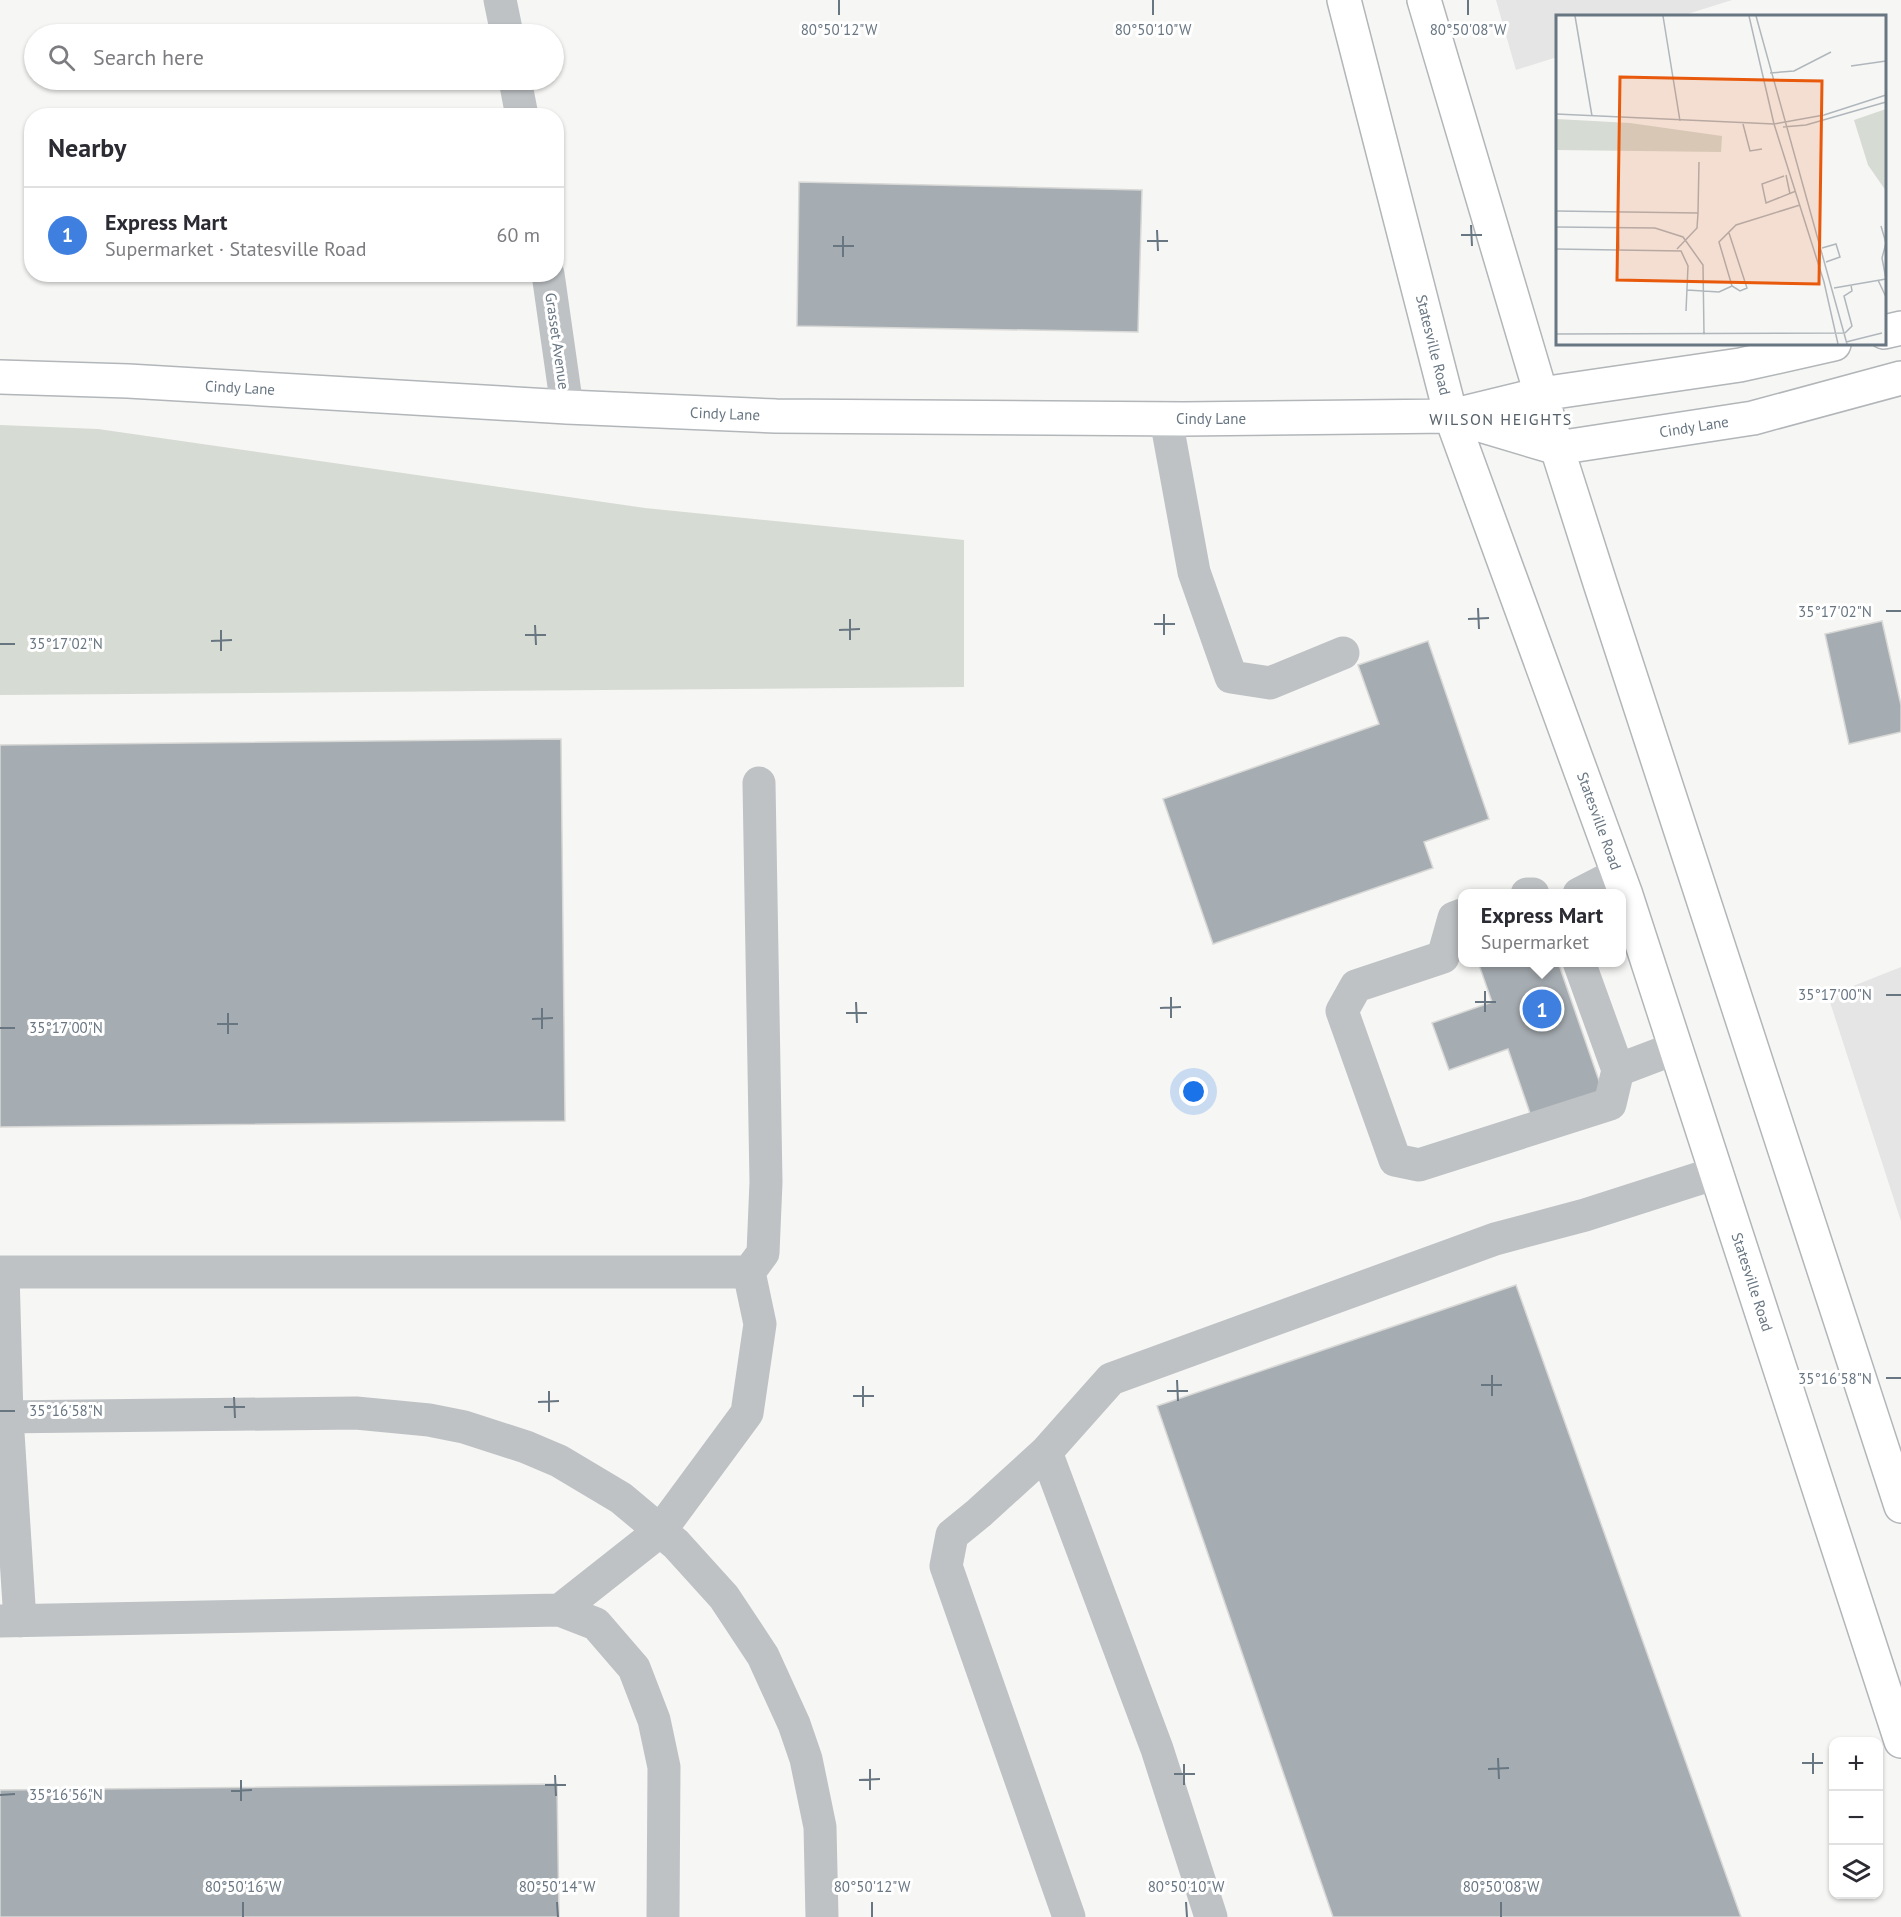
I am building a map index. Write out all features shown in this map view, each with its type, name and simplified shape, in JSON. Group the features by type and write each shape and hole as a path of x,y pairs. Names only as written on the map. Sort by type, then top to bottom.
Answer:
{"main road":[{"name":"Statesville Road","path":"1344,0 1451,416 1623,889"},
{"path":"1424,0 1557,448 1901,1506"},
{"path":"1886,332 1901,328"},
{"name":"Cindy Lane","path":"0,377 128,381 567,407 776,416 1166,419 1451,416 1541,394 1740,365 1830,345"},
{"name":"Cindy Lane","path":"1451,416 1557,448 1753,418 1901,378"},
{"name":"Statesville Road","path":"1626,898 1901,1741"}],"street":[{"path":"500,0 505,24"},
{"path":"517,90 520,108"},
{"name":"Grasset Avenue","path":"549,282 567,407"},
{"path":"1166,419 1194,572 1231,677 1270,683 1343,653"},
{"path":"560,1610 660,1531 747,1413 760,1324 749,1272 763,1253 766,1182 759,783"},
{"path":"1589,889 1618,874"},
{"path":"1458,916 1454,918 1443,957 1356,986 1342,1011 1395,1160 1419,1165 1610,1104 1618,1070 1580,967"},
{"path":"1618,1070 1676,1048"},
{"path":"1069,1917 946,1566 952,1535 1046,1452 1111,1379 1495,1239 1585,1215 1716,1173"},
{"path":"663,1917 664,1767 654,1720 634,1668 596,1624 560,1610 10,1621 3,1417 2,1272 749,1272"},
{"path":"3,1417 356,1413 429,1420 464,1427 526,1447 559,1461 621,1498 676,1544 724,1597 763,1656 794,1724 806,1759 820,1827 822,1917"},
{"path":"1046,1452 1157,1749 1210,1917"}],"shaded area":[{"path":"1496,0 1732,0 1684,15 1556,15 1556,57 1516,70"},
{"path":"0,425 98,429 645,508 964,540 964,687 0,695"},
{"path":"1901,967 1901,1221 1828,996"}],"building":[{"path":"799,182 1142,190 1138,332 797,326"},
{"path":"1882,621 1901,705 1901,732 1849,744 1825,634"},
{"path":"1428,641 1489,819 1424,842 1433,868 1213,944 1163,799 1379,724 1358,665"},
{"path":"561,739 565,1121 0,1127 0,745"},
{"path":"1480,967 1560,967 1604,1095 1532,1119 1508,1049 1449,1070 1432,1023 1492,1002"},
{"path":"1516,1285 1741,1917 1333,1917 1157,1406"},
{"path":"557,1784 559,1917 0,1917 0,1790"}],"place":[{"name":"Express Mart","path":"1542,1009"}],"district":[{"name":"WILSON HEIGHTS","path":"1501,419"}]}
